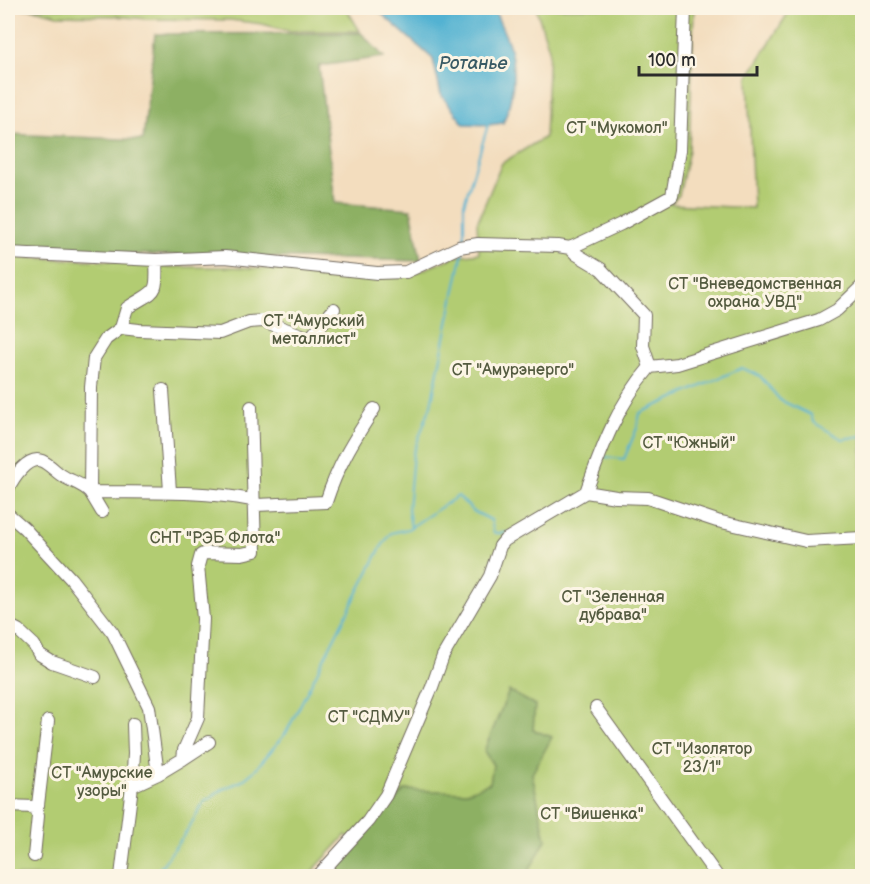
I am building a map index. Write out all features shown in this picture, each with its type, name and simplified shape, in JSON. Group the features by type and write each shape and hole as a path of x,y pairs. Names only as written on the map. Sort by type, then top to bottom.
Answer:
{"street":[{"path":"8,253 156,260 225,257 377,273 406,272 464,246 508,244 570,248 672,196 680,150 685,8"},
{"path":"570,248 576,255 601,269 644,315 643,346 650,367"},
{"path":"90,492 91,387 94,358 106,339 121,328 127,308 154,292 157,284 156,260"},
{"path":"318,876 368,821 386,795 443,656 490,576 500,546 505,540 586,492 615,419 628,395 650,367 677,363 819,320 837,310 862,286"},
{"path":"121,328 220,333 249,322 263,321 310,338 334,309"},
{"path":"163,390 170,491"},
{"path":"183,759 184,750 198,718 203,618 198,566 201,555 255,552 251,407"},
{"path":"90,492 170,491 223,494 252,500 256,506 326,502 334,476 348,449 374,409"},
{"path":"8,485 22,469 36,459 60,475 86,487 102,512"},
{"path":"586,492 616,497 648,498 717,521 806,541 862,538"},
{"path":"8,514 71,579 113,633 149,707 158,774"},
{"path":"8,625 18,630 34,645 39,654 52,662 95,677"},
{"path":"596,708 717,876"},
{"path":"8,806 38,806 48,722"},
{"path":"121,876 132,786 133,723"},
{"path":"132,786 158,774 209,742"},
{"path":"34,807 38,816 34,856"}],"green space":[{"path":"19,8 346,8 360,31 289,31 262,24 230,20 58,15"},
{"path":"536,8 694,8 689,150 679,195 670,204 753,208 748,77 790,10 862,8 862,876 396,876 346,835 308,876 8,876 8,257 140,262 160,267 232,267 408,276 457,256 479,253 477,223 502,163 545,137 549,49"},
{"path":"361,33 384,57 319,66 335,203 411,209 421,261 8,251 8,134 143,140 155,34"},
{"path":"509,691 535,705 533,730 552,737 532,774 546,840 526,876 337,876 332,865 405,790 467,792 490,783 493,765 484,751"}],"water":[{"name":"Ротанье","path":"375,8 494,8 510,48 513,67 511,95 503,123 464,124 441,95 433,59"}],"waterway":[{"path":"464,243 464,204 488,125"},
{"path":"411,527 408,510 413,454 431,405 463,251"},
{"path":"605,457 624,459 637,428 640,413 742,368 760,376 780,400 811,415 813,422 842,439 862,436"},
{"path":"145,876 157,872 187,831 204,802 223,789 242,781 253,772 286,733 380,549 391,533 408,529 458,496 473,511 491,520 494,533 508,533"}],"park label":[{"name":"СТ \"Мукомол\"","path":"617,127"},
{"name":"СТ \"Вневедомственная охрана УВД\"","path":"755,292"},
{"name":"СТ \"Амурский металлист\"","path":"314,329"},
{"name":"СТ \"Амурэнерго\"","path":"513,369"},
{"name":"СТ \"Южный\"","path":"689,442"},
{"name":"СНТ \"РЭБ Флота\"","path":"215,537"},
{"name":"СТ \"Зеленная дубрава\"","path":"613,605"},
{"name":"СТ \"СДМУ\"","path":"369,716"},
{"name":"СТ \"Изолятор 23/1\"","path":"702,757"},
{"name":"СТ \"Амурские узоры\"","path":"102,781"},
{"name":"СТ \"Вишенка\"","path":"592,813"}]}
